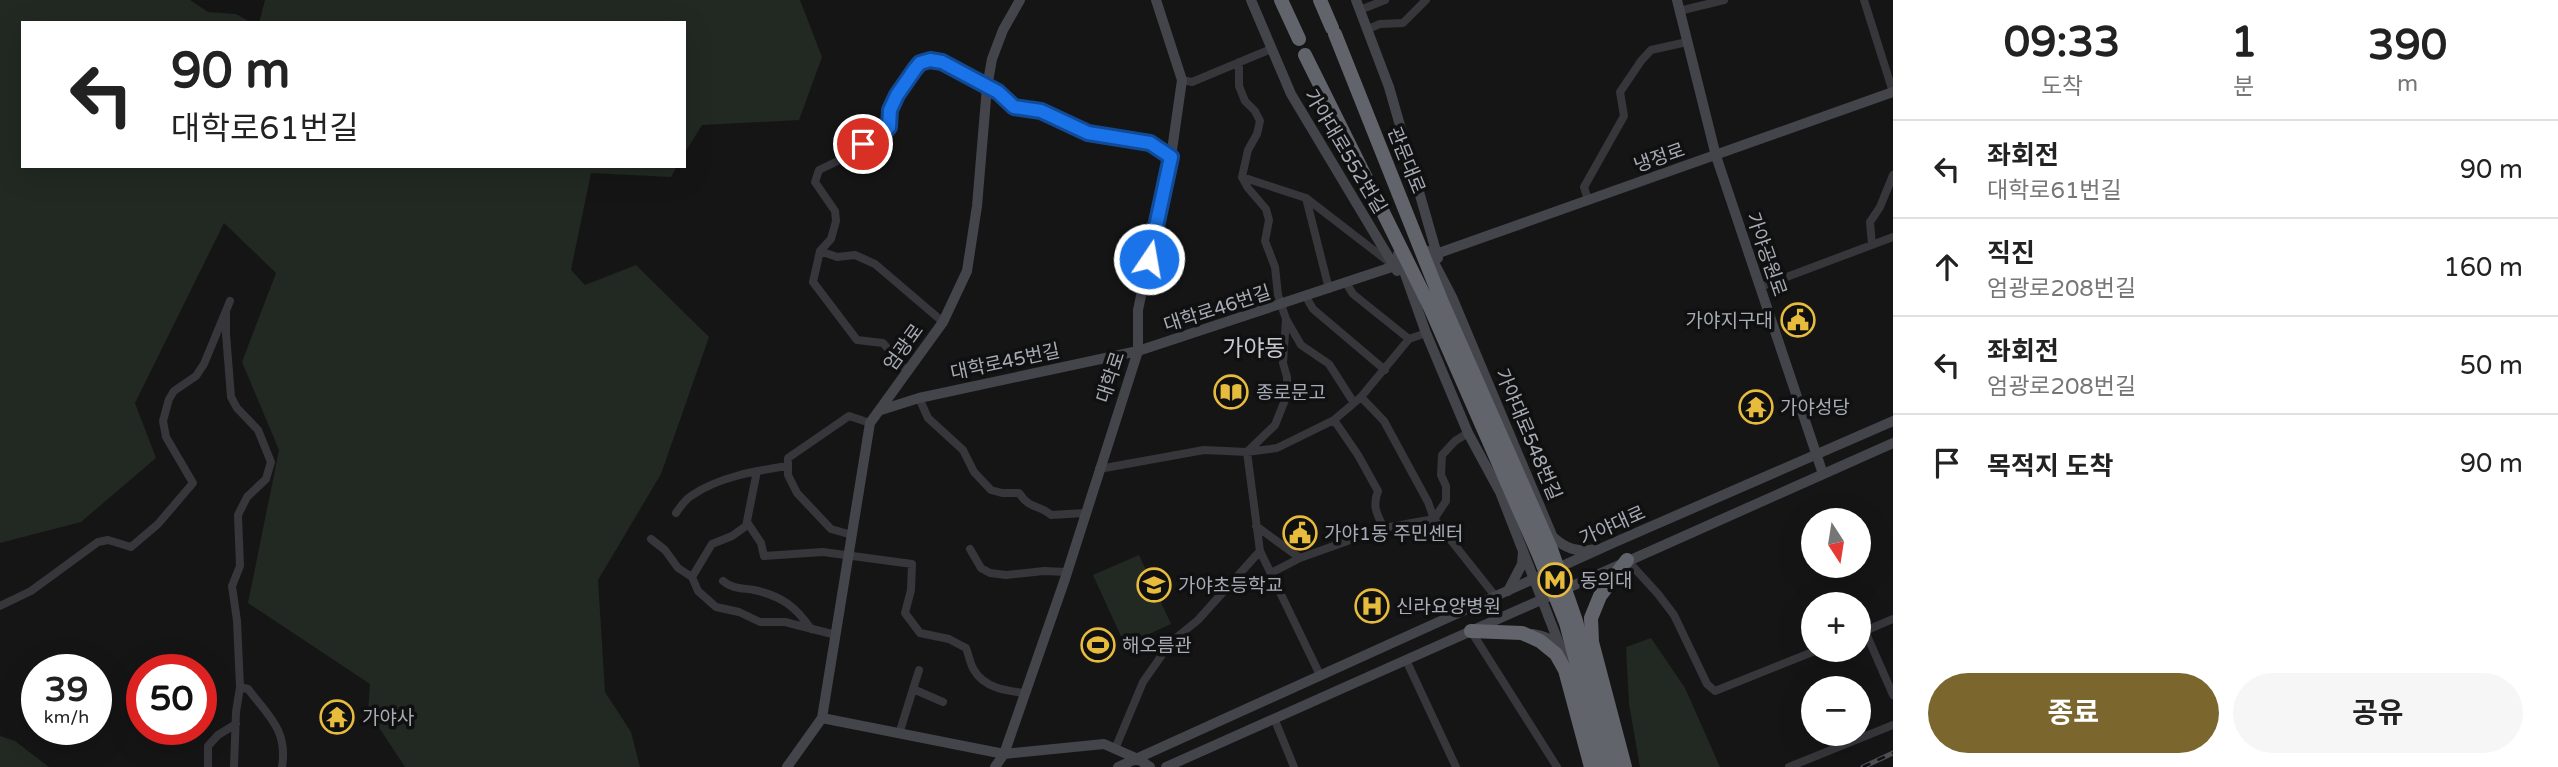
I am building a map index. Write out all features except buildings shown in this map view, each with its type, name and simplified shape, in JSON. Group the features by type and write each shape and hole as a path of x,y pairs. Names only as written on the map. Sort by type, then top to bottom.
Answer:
{"highway":[{"path":"1281,0 1298,39"},
{"name":"관문대로","path":"1320,0 1404,205 1435,305"},
{"path":"1305,55 1386,218 1435,305 1551,550 1576,621 1616,767"},
{"path":"1435,305 1566,623 1599,766"},
{"path":"1625,767 1592,642 1591,618 1600,596 1627,560"},
{"path":"1469,632 1522,633 1539,641 1556,654 1599,766"}],"main road":[{"name":"엄광로","path":"870,423 943,322 967,271 977,206 987,87 995,48 1020,0"},
{"name":"대학로","path":"995,767 1004,754 1067,572 1138,351 1138,310 1171,157 1182,80 1156,0"},
{"name":"가야대로552번길","path":"1251,0 1270,49 1313,133 1395,267 1435,305 1426,333 1468,433 1500,492 1560,646 1592,702"},
{"name":"가야대로548번길","path":"1358,5 1389,87 1436,254 1435,305 1553,537 1564,566 1585,669"},
{"name":"가야공원로","path":"1678,6 1716,156 1823,474"},
{"name":"냉정로","path":"1436,254 1893,92"},
{"name":"대학로46번길","path":"1138,351 1395,267"},
{"name":"대학로45번길","path":"881,410 919,398 1138,351"},
{"name":"가야대로","path":"1118,767 1603,547 1893,421"},
{"path":"787,767 822,718 870,423"},
{"name":"가야대로","path":"1167,767 1893,443"},
{"path":"1553,537 1562,545 1577,550 1603,547"},
{"path":"1508,591 1522,565 1524,549"},
{"path":"1593,612 1585,622 1585,669 1592,702 1599,766"},
{"path":"1457,615 1479,614 1479,622 1469,632"},
{"path":"1522,633 1545,636 1560,646"},
{"path":"822,718 1004,754 1104,744 1138,758 1150,767"}],"street":[{"path":"1358,5 1385,0"},
{"path":"1368,29 1380,24 1402,23 1426,0"},
{"path":"1694,7 1702,0"},
{"path":"1678,6 1694,7 1724,0"},
{"path":"1864,0 1893,92"},
{"path":"1588,200 1584,187 1624,117 1620,92 1651,50 1687,41"},
{"path":"1182,80 1192,82 1270,49"},
{"path":"906,370 883,344 857,340 813,282 820,251 831,239 836,221 835,211 816,182 819,170 848,156 863,144 882,135 889,127 890,110 897,95 920,63 930,60 942,62 998,92 1014,107 1041,111 1088,133 1150,143 1171,157"},
{"path":"1239,62 1240,86 1245,101 1260,121 1257,134 1248,150 1242,177 1266,209 1269,220 1265,241 1275,267 1281,306 1286,319 1301,345 1329,365 1357,400 1384,421 1428,502 1434,519 1496,597"},
{"path":"1872,245 1870,222 1880,207 1893,175"},
{"path":"1242,177 1306,198 1395,267"},
{"path":"1306,198 1329,289"},
{"path":"1760,287 1893,237"},
{"path":"820,251 837,257 855,255 875,264 943,322"},
{"path":"1346,283 1353,294 1409,339"},
{"path":"1306,297 1313,309 1385,370"},
{"path":"0,606 31,591 98,542 108,540 131,547 158,524 193,483 166,437 163,421 174,391 196,376 204,364 230,301"},
{"path":"226,312 231,397 237,408 258,430 271,462 266,479 247,497 238,515 240,566 232,586 240,687 234,767"},
{"path":"1247,452 1275,425 1287,395 1287,377 1283,363 1286,319"},
{"path":"1099,469 1204,450 1247,452 1277,448 1334,419 1357,400 1409,339 1426,333"},
{"path":"919,398 928,418 963,450 974,472 991,489 1002,493 1019,493 1034,508 1045,509 1051,514 1085,513"},
{"path":"852,535 831,528 797,493 788,475 788,458 849,416 870,423"},
{"path":"1334,419 1377,491 1374,502 1376,515 1384,528"},
{"path":"1271,573 1300,558 1384,528 1434,519 1446,501 1446,486 1441,475 1442,455 1455,441 1468,433"},
{"path":"1247,452 1260,551 1320,675"},
{"path":"676,513 690,496 717,483 757,471 787,466"},
{"path":"692,577 712,544 732,536 746,526 757,471"},
{"path":"747,522 761,543 764,556 823,552 912,564 911,590 905,613 912,624 920,633 949,639 965,648 973,670 984,681 1004,691 1025,693"},
{"path":"1256,526 1300,558"},
{"path":"651,540 665,550 678,568 692,577 698,590 716,607 739,612 760,622 785,622 836,635"},
{"path":"970,549 981,568 990,573 1006,575 1044,571 1067,572"},
{"path":"1115,749 1143,682 1171,642 1198,620 1260,551"},
{"path":"1627,560 1674,615 1707,684 1715,691 1801,657"},
{"path":"723,581 733,587 758,591 789,602 811,629"},
{"path":"1871,628 1893,619"},
{"path":"1469,632 1555,767"},
{"path":"1871,650 1893,695"},
{"path":"1406,660 1456,767"},
{"path":"902,734 919,670"},
{"path":"240,687 248,689 284,740 282,767"},
{"path":"913,689 943,702"},
{"path":"1274,718 1294,767"},
{"path":"208,767 208,746 218,735 236,724"},
{"path":"1789,767 1893,725"}],"shaded area":[{"path":"0,0 190,0 208,12 236,14 248,21 21,21 21,168 676,168 671,177 591,173 571,270 585,285 636,265 709,337 661,474 598,580 605,692 631,732 640,767 405,767 368,711 370,684 248,603 279,450 242,362 276,273 224,223 135,403 156,458 81,522 0,543"},
{"path":"265,0 800,0 822,57 799,120 702,125 686,151 686,21 260,21"},
{"path":"1139,555 1171,624 1125,645 1093,575"},
{"path":"1651,638 1685,688 1720,767 1640,767 1629,704 1626,647"},
{"path":"0,736 15,741 49,767 0,767"}],"railway":[{"path":"1863,767 1893,753"}],"place":[{"name":"가야지구대","path":"1798,320"},
{"name":"종로문고","path":"1231,392"},
{"name":"가야성당","path":"1756,407"},
{"name":"가야1동 주민센터","path":"1300,533"},
{"name":"동의대","path":"1555,580"},
{"name":"가야초등학교","path":"1154,585"},
{"name":"신라요양병원","path":"1372,606"},
{"name":"해오름관","path":"1098,645"},
{"name":"가야사","path":"337,717"}],"district":[{"name":"가야동","path":"1254,348"}],"route":[{"path":"863,144 882,135 889,127 890,110 897,95 920,63 930,60 942,62 998,92 1014,107 1041,111 1088,133 1150,143 1171,157 1149,259"}]}
